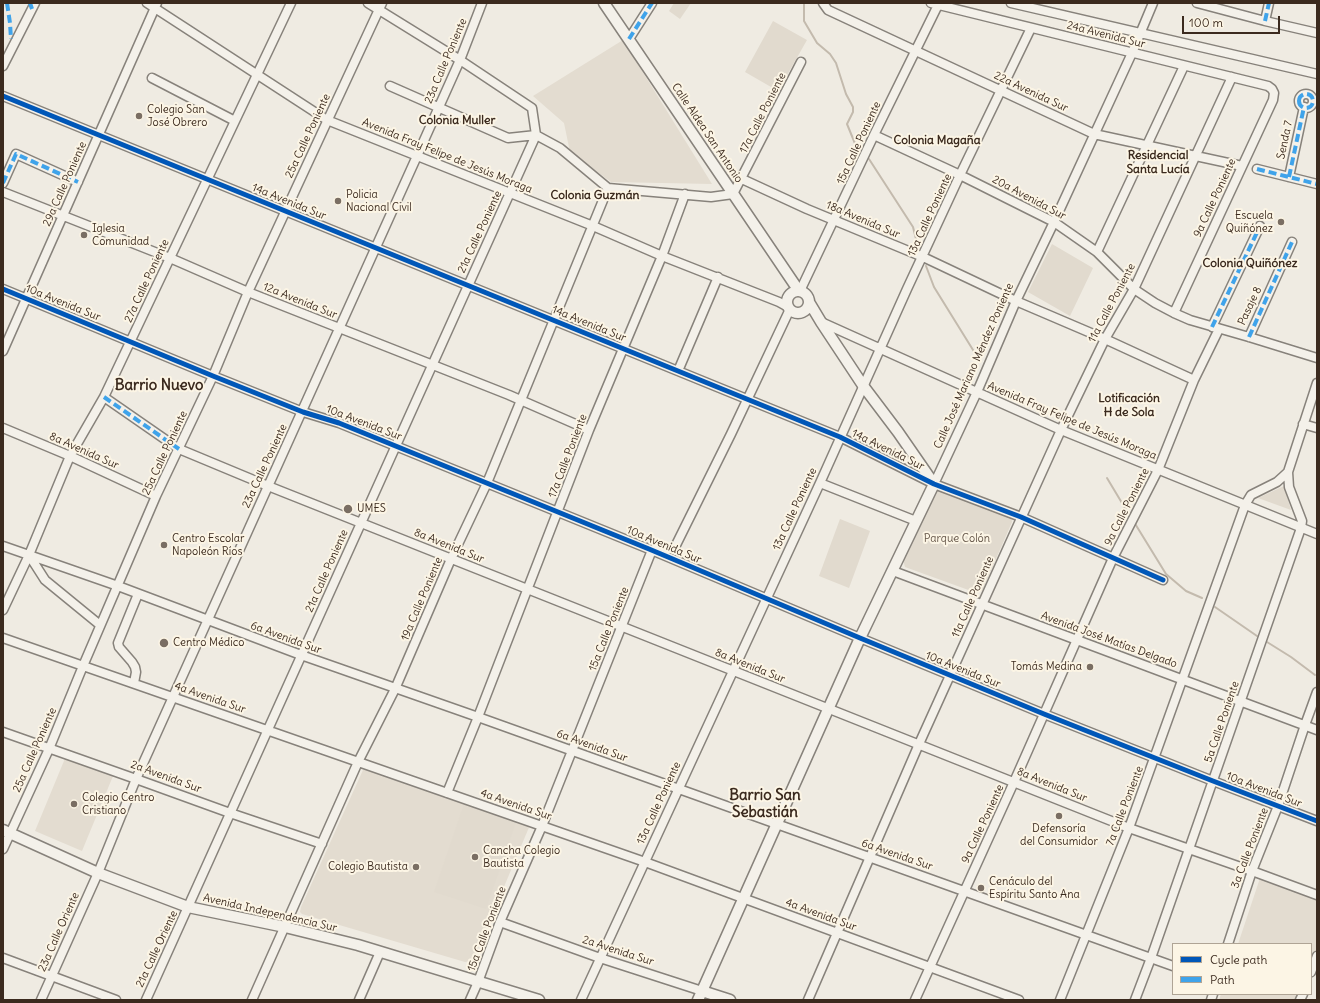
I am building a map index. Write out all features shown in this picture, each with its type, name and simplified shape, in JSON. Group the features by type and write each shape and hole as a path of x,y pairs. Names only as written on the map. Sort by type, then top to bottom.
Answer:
{"main road":[{"name":"Calle Aldea San Antonio","path":"604,3 790,277 792,301 807,295 810,302"},
{"path":"792,301 808,308 810,302"},
{"path":"792,301 821,322"},
{"path":"810,302 821,322 864,386 934,484"},
{"name":"Calle José Mariano Méndez Poniente","path":"700,995 778,824 860,638 934,484"},
{"name":"Avenida Independencia Sur","path":"7,831 98,872 188,907 285,927 380,952 539,1000"},
{"name":"2a Avenida Sur","path":"700,995 730,1000"}],"street":[{"path":"3,66 35,3"},
{"name":"Avenida Fray Felipe de Jesús Moraga","path":"147,3 156,6 328,120 593,226 662,256 718,277 792,301"},
{"name":"27a Calle Poniente","path":"3,610 29,555 70,456 104,397 290,3"},
{"path":"368,3 380,6 532,108 536,135"},
{"name":"23a Calle Poniente","path":"98,872 136,779 268,486 303,412 339,328 460,60 482,3"},
{"path":"629,40 652,3"},
{"name":"22a Avenida Sur","path":"823,3 828,10 1094,134 1242,166"},
{"path":"1011,3 1317,74"},
{"name":"Calle José Mariano Méndez Poniente","path":"934,484 977,392 1016,301 1132,53 1153,3"},
{"path":"1198,3 1317,33"},
{"path":"1265,21 1269,3"},
{"name":"15a Calle Poniente","path":"470,1000 500,922 542,826 652,550 656,548 670,549 675,547 731,434 792,301 835,220 874,135 916,51 935,4"},
{"name":"24a Avenida Sur","path":"935,4 1268,86 1274,91"},
{"name":"29a Calle Poniente","path":"3,351 156,6"},
{"name":"25a Calle Poniente","path":"3,849 7,831 49,748 82,666 156,496 213,376 248,292 380,6"},
{"name":"13a Calle Poniente","path":"581,1000 820,483 880,348 960,175 1002,91 1031,28"},
{"name":"17a Calle Poniente","path":"733,194 801,62"},
{"path":"1097,252 1184,66"},
{"name":"11a Calle Poniente","path":"808,1000 919,744 1021,517 1061,430 1106,339 1134,289 1232,77"},
{"path":"152,78 235,121"},
{"path":"390,86 508,138 536,135 560,148 608,188 711,197 733,194"},
{"name":"9a Calle Poniente","path":"1174,313 1273,100 1274,91"},
{"name":"14a Avenida Sur","path":"3,96 98,136 840,437 934,484 1021,517 1163,580"},
{"name":"Senda 7","path":"1289,177 1304,107"},
{"name":"21a Calle Poniente","path":"188,907 536,135"},
{"name":"20a Avenida Sur","path":"874,135 960,175 1054,222 1097,252 1134,289 1155,303 1174,313 1190,320 1249,336 1317,358"},
{"path":"3,183 16,154 78,182"},
{"path":"1257,169 1317,184"},
{"name":"18a Avenida Sur","path":"742,179 923,257 1016,301 1106,339 1194,380"},
{"name":"19a Calle Poniente","path":"252,1000 358,762 395,689 451,559 487,483 608,188"},
{"name":"12a Avenida Sur","path":"3,192 170,258 248,292 521,400 589,430"},
{"name":"17a Calle Poniente","path":"446,792 478,717 589,430 662,256 685,194"},
{"name":"9a Calle Poniente","path":"915,1000 1014,782 1113,558 1158,470 1194,380 1260,226"},
{"name":"Pasaje 8","path":"1249,336 1292,242"},
{"path":"678,371 718,277"},
{"name":"10a Avenida Sur","path":"3,289 213,376 303,412 339,423 652,550 1044,714 1317,821"},
{"name":"Avenida Fray Felipe de Jesús Moraga","path":"821,322 880,348 920,368 1061,430 1317,534"},
{"name":"5a Calle Poniente","path":"1135,1000 1301,528 1302,521 1289,487 1288,472 1317,383"},
{"name":"8a Avenida Sur","path":"104,397 178,449 268,486 1129,828 1317,895"},
{"path":"1303,424 1317,428"},
{"name":"8a Avenida Sur","path":"3,428 70,456 156,496"},
{"path":"1245,505 1251,496 1277,482 1288,472"},
{"path":"820,483 916,521"},
{"name":"7a Calle Poniente","path":"1060,1000 1129,828 1245,505"},
{"name":"6a Avenida Sur","path":"3,546 118,586 207,621 395,689 478,717 964,890 1172,966"},
{"path":"29,555 45,580 100,625"},
{"name":"Avenida José Matías Delgado","path":"893,571 1317,730"},
{"path":"134,683 136,672 135,667 119,647 118,643 138,594"},
{"name":"4a Avenida Sur","path":"3,638 645,862 1019,1000"},
{"name":"3a Calle Poniente","path":"1228,943 1252,871 1278,806 1317,692"},
{"name":"2a Avenida Sur","path":"3,732 230,813 322,844"},
{"name":"23a Calle Oriente","path":"41,1000 98,872"},
{"name":"21a Calle Oriente","path":"146,1000 188,907"},
{"name":"2a Avenida Sur","path":"500,922 700,995"},
{"path":"359,1000 380,952"},
{"path":"1312,969 1317,956"},
{"path":"3,958 116,1000"}],"shaded area":[{"path":"623,40 712,184 611,182 570,152 564,123 533,96"},
{"name":"Colegio Centro Cristiano","path":"66,756 113,776 82,851 35,831"},
{"name":"Colegio Bautista","path":"366,767 530,825 474,958 471,961 465,962 302,914 300,912 363,770"},
{"path":"1260,878 1317,900 1317,953 1312,966 1312,943 1238,943"},
{"path":"1221,995 1301,995 1299,1000 1219,1000"}],"green space":[{"path":"674,3 691,3 680,19 669,11"},
{"path":"773,21 807,40 778,91 745,72"},
{"path":"1052,244 1093,268 1070,316 1028,292"},
{"path":"1284,486 1291,510 1258,498"},
{"name":"Parque Colón","path":"933,488 1011,516 1012,522 982,591 974,592 905,567 902,557"},
{"path":"840,519 870,531 849,588 819,576"},
{"name":"Cancha Colegio Bautista","path":"464,804 516,822 486,909 434,892"}],"waterway":[{"path":"804,3 804,21 817,43 830,54 836,63 846,94 853,107 853,112 847,124 856,146"},
{"path":"869,159 913,227 917,243"},
{"path":"926,266 934,287 978,358"},
{"path":"1107,478 1131,518"},
{"path":"1134,522 1166,574 1186,591 1202,598"},
{"path":"1215,607 1257,636"},
{"path":"1267,642 1291,657 1315,675"}],"marked path":[{"path":"7,3 11,39"},
{"path":"30,3 32,9"},
{"path":"629,39 652,3"},
{"path":"1265,21 1269,3"},
{"path":"1303,94 1309,94 1313,98 1313,101 1313,104 1309,108 1303,108 1299,104 1299,98 1303,94"},
{"path":"1289,177 1304,107"},
{"path":"3,183 16,154 78,182"},
{"path":"1257,169 1317,184"},
{"path":"1212,327 1260,226"},
{"path":"1249,337 1292,242"},
{"path":"104,397 179,449"}],"cycle path":[{"path":"3,96 840,437 934,484 1021,517 1163,580"},
{"path":"3,289 213,376 303,412 339,423 649,549 1044,714 1317,821"}],"place":[{"name":"Colegio San José Obrero","path":"139,116"},
{"name":"Policia Nacional Civil","path":"338,201"},
{"name":"Escuela Quiñónez","path":"1281,222"},
{"name":"Iglesia Comunidad","path":"84,235"},
{"name":"UMES","path":"348,509"},
{"name":"Centro Escolar Napoleón Ríos","path":"164,545"},
{"name":"Centro Médico","path":"164,643"},
{"name":"Tomás Medina","path":"1090,667"},
{"name":"Colegio Centro Cristiano","path":"74,804"},
{"name":"Defensoría del Consumidor","path":"1059,816"},
{"name":"Cancha Colegio Bautista","path":"475,857"},
{"name":"Colegio Bautista","path":"416,867"},
{"name":"Cenáculo del Espíritu Santo Ana","path":"981,888"}],"district":[{"name":"Colonia Muller","path":"457,121"},
{"name":"Colonia Magaña","path":"937,141"},
{"name":"Residencial Santa Lucía","path":"1158,163"},
{"name":"Colonia Guzmán","path":"595,196"},
{"name":"Colonia Quiñónez","path":"1250,264"},
{"name":"Barrio Nuevo","path":"159,386"},
{"name":"Lotificación H de Sola","path":"1129,406"},
{"name":"Barrio San Sebastián","path":"765,804"}]}
